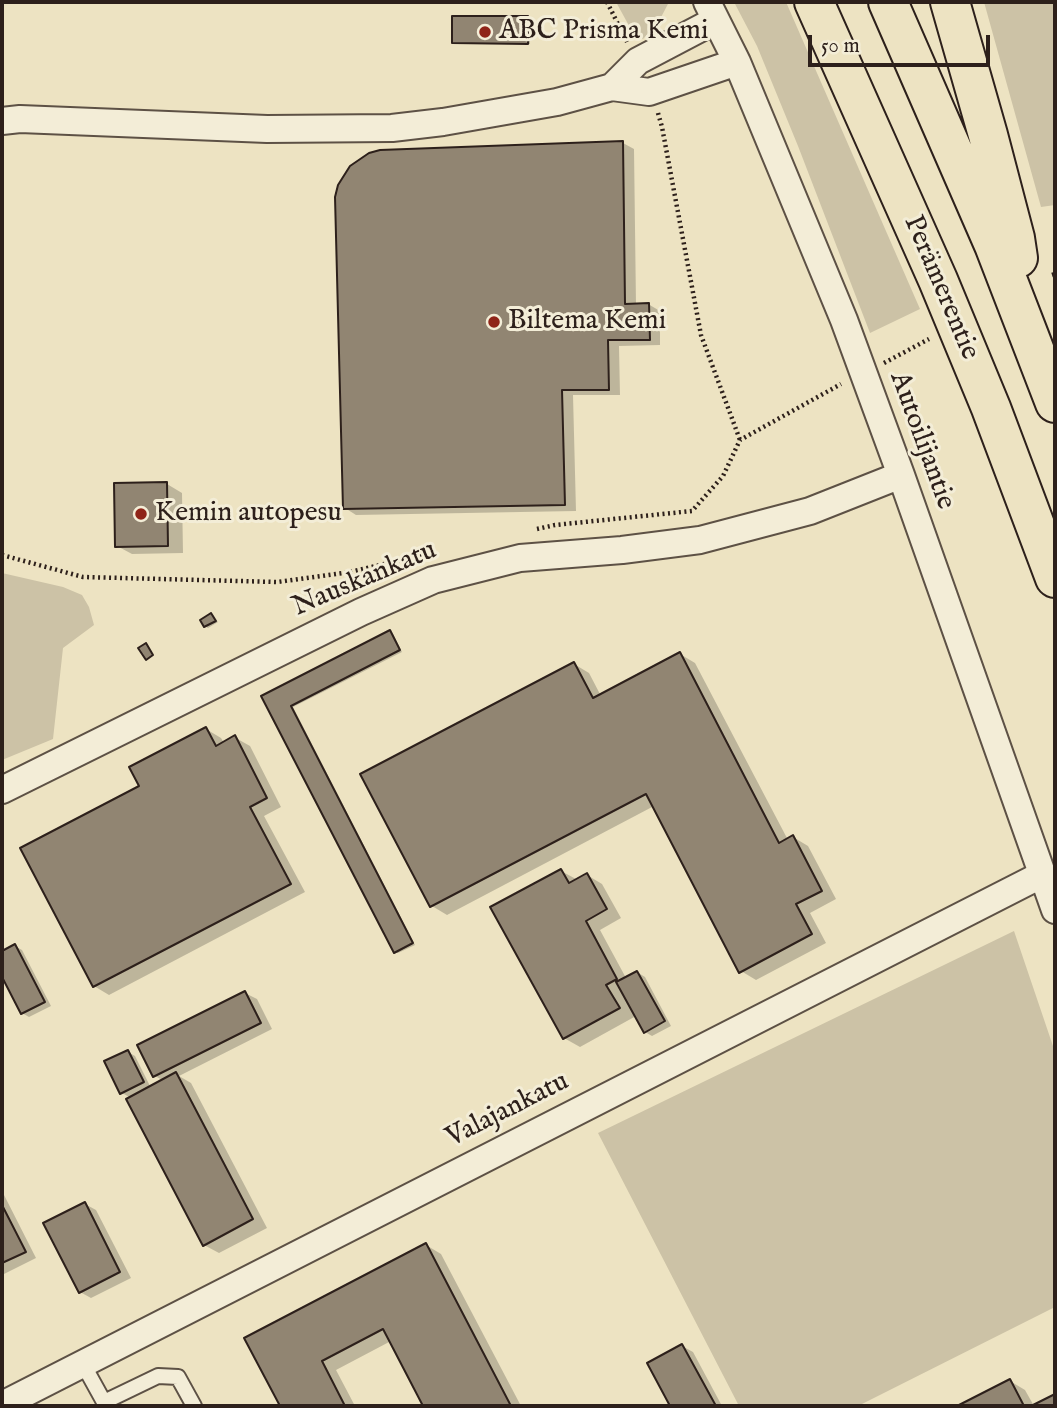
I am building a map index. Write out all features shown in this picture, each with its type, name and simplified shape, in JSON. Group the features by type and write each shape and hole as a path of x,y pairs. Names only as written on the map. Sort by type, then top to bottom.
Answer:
{"highway":[{"name":"Perämerentie","path":"814,2 943,292 991,408 1055,579"},
{"path":"888,2 993,245 1055,403"},
{"path":"950,2 1015,238 1031,339"}],"street":[{"name":"Autoilijantie","path":"711,11 737,62 844,320 1055,910"},
{"path":"612,87 638,61 711,11"},
{"path":"2,121 20,119 267,129 392,128 557,102 612,87 649,92 737,62"},
{"name":"Nauskankatu","path":"2,790 361,612 433,580 520,558 622,550 700,540 810,510 901,475"},
{"name":"Valajankatu","path":"2,1405 1043,874"}],"lane":[{"path":"82,1364 100,1404 158,1376 178,1377 194,1406"}],"path":[{"path":"607,2 628,42"},
{"path":"656,108 662,127 701,335 740,440"},
{"path":"877,366 931,339"},
{"path":"529,531 555,525 692,511 723,476 740,440 847,381"},
{"path":"2,555 83,576 277,582 350,572 427,554"}],"shaded area":[{"path":"616,2 669,2 658,23 643,39 637,39"},
{"path":"734,2 786,2 920,309 870,333 757,46"},
{"path":"984,2 1055,2 1055,205 1041,207"},
{"path":"2,573 63,587 82,595 94,625 63,648 53,739 2,760"},
{"path":"1014,931 1055,1052 1055,1307 858,1406 739,1406 598,1133"}],"building":[{"path":"452,16 528,16 528,44 452,43"},
{"name":"Biltema Kemi","path":"623,141 625,304 649,303 650,340 608,340 609,390 562,390 565,505 343,509 335,197 338,185 350,166 369,153 380,150"},
{"name":"Kemin autopesu","path":"167,482 168,546 115,547 114,483"},
{"path":"211,613 216,621 204,627 200,620"},
{"path":"390,630 400,650 291,706 413,943 394,953 261,696"},
{"path":"146,643 153,655 146,660 138,648"},
{"path":"680,652 779,843 793,835 822,891 796,904 812,934 739,973 646,794 430,907 360,774 574,662 593,698"},
{"path":"206,727 216,746 235,735 267,798 250,807 291,884 93,987 20,848 139,786 129,767"},
{"path":"561,869 569,883 587,873 607,909 586,921 617,979 606,985 620,1008 563,1039 490,907"},
{"path":"15,944 45,1002 21,1014 2,977 2,951"},
{"path":"637,971 665,1021 644,1033 616,982"},
{"path":"245,991 261,1023 153,1077 137,1045"},
{"path":"128,1050 144,1082 120,1094 104,1061"},
{"path":"176,1072 253,1219 203,1246 126,1099"},
{"path":"85,1202 120,1272 79,1293 43,1223"},
{"path":"2,1205 26,1252 2,1263"},
{"path":"426,1243 511,1406 423,1406 383,1329 322,1361 345,1406 280,1406 244,1338"},
{"path":"682,1344 716,1406 670,1406 647,1363"},
{"path":"1010,1379 1024,1406 957,1406"},
{"path":"1055,1394 1055,1406 1031,1406"}],"place":[{"name":"ABC Prisma Kemi","path":"485,32"},
{"name":"Biltema Kemi","path":"494,322"},
{"name":"Kemin autopesu","path":"141,514"}]}
